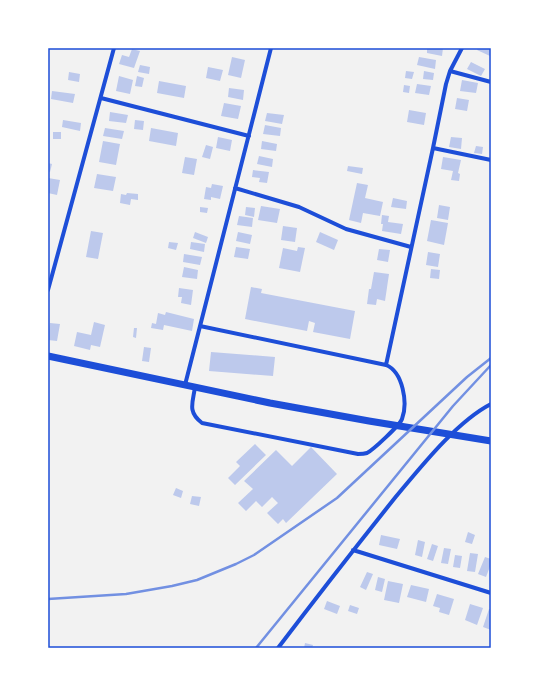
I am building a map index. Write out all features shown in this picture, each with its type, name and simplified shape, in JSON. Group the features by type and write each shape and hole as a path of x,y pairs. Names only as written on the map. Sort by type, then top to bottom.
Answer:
{"highway":[{"path":"48,356 270,403 491,441"}],"street":[{"path":"48,290 114,48"},
{"path":"186,385 235,188 272,48"},
{"path":"386,365 446,84 450,71 462,48"},
{"path":"450,71 491,82"},
{"path":"101,98 249,136"},
{"path":"433,148 491,160"},
{"path":"235,188 299,207 346,229 411,247"},
{"path":"195,387 192,412 195,418 202,423 358,454 367,453 376,447 402,420 404,403 402,386 395,372 386,365 200,326"},
{"path":"278,648 353,550 405,486 469,417 491,404"},
{"path":"353,550 491,593"}],"building":[{"path":"427,48 443,48 442,56 427,53"},
{"path":"478,48 491,48 490,56 477,50"},
{"path":"132,49 140,51 134,68 119,64 122,55 129,57"},
{"path":"232,57 245,60 241,78 228,75"},
{"path":"419,57 436,60 435,69 417,65"},
{"path":"471,62 485,69 481,76 467,69"},
{"path":"140,65 150,67 149,74 138,72"},
{"path":"208,67 223,70 220,81 206,78"},
{"path":"406,71 414,72 412,79 405,78"},
{"path":"424,71 434,73 433,80 423,79"},
{"path":"69,72 80,74 79,82 68,80"},
{"path":"119,76 133,80 130,94 116,91"},
{"path":"137,76 144,78 142,87 135,86"},
{"path":"462,80 478,83 476,93 460,91"},
{"path":"159,81 186,86 184,98 157,93"},
{"path":"417,84 431,86 429,95 415,93"},
{"path":"404,85 410,86 409,93 403,92"},
{"path":"229,88 244,90 243,100 228,97"},
{"path":"52,91 75,94 73,103 51,99"},
{"path":"457,98 469,100 467,111 455,109"},
{"path":"224,103 241,106 238,119 221,116"},
{"path":"409,110 426,113 424,125 407,122"},
{"path":"110,112 128,115 126,123 109,121"},
{"path":"267,113 284,115 282,124 265,121"},
{"path":"63,120 81,123 80,131 62,127"},
{"path":"135,120 144,121 143,130 134,129"},
{"path":"265,125 281,128 280,136 263,134"},
{"path":"105,128 124,131 122,139 103,136"},
{"path":"151,128 178,133 176,146 149,141"},
{"path":"53,132 61,132 61,139 53,139"},
{"path":"218,137 232,140 230,151 216,148"},
{"path":"451,137 462,138 461,149 449,147"},
{"path":"103,141 120,144 116,165 99,162"},
{"path":"262,141 277,144 276,151 261,149"},
{"path":"206,145 213,147 210,159 202,157"},
{"path":"476,146 483,147 482,154 474,153"},
{"path":"259,156 273,159 272,167 257,164"},
{"path":"185,157 197,159 194,175 182,173"},
{"path":"443,157 461,160 458,173 460,174 459,181 451,180 453,171 441,169"},
{"path":"48,163 52,164 50,172 48,171"},
{"path":"348,166 363,168 362,174 347,171"},
{"path":"253,170 269,172 267,183 259,182 260,178 252,177"},
{"path":"97,174 116,177 113,191 94,188"},
{"path":"48,178 60,180 57,195 48,193"},
{"path":"357,183 368,185 365,198 383,202 380,216 363,213 361,223 349,220"},
{"path":"212,184 223,186 220,199 211,197 211,200 204,199 206,187 211,188"},
{"path":"127,193 138,194 138,200 131,199 130,205 120,203 121,194 126,195"},
{"path":"393,198 407,201 406,209 391,207"},
{"path":"439,205 450,207 448,220 437,218"},
{"path":"261,206 280,209 277,223 258,220"},
{"path":"200,207 208,208 207,213 200,212"},
{"path":"246,207 255,208 254,217 245,215"},
{"path":"382,215 389,216 388,222 403,224 401,234 382,231"},
{"path":"239,216 253,218 252,227 237,225"},
{"path":"431,220 448,223 444,245 427,241"},
{"path":"283,226 297,228 295,242 281,240"},
{"path":"91,231 103,233 98,259 86,257"},
{"path":"195,232 208,237 206,243 193,238"},
{"path":"238,232 252,235 250,244 236,241"},
{"path":"320,232 338,240 334,250 316,242"},
{"path":"169,242 178,243 176,250 168,248"},
{"path":"191,242 205,244 204,252 190,249"},
{"path":"236,247 250,249 248,259 234,257"},
{"path":"298,247 305,248 300,272 279,268 283,248 297,251"},
{"path":"379,249 390,250 388,262 377,260"},
{"path":"428,252 440,254 438,267 426,265"},
{"path":"184,254 202,257 200,265 183,262"},
{"path":"184,267 198,270 197,279 182,277"},
{"path":"431,269 440,270 439,279 430,278"},
{"path":"374,272 389,274 385,301 377,299 376,305 367,304 369,289 371,289"},
{"path":"251,287 262,289 261,293 355,311 350,339 313,332 315,323 309,321 307,331 245,319"},
{"path":"179,288 193,290 191,305 181,303 182,297 178,297"},
{"path":"166,312 194,319 192,331 164,325 163,330 151,328 152,323 156,324 158,313 165,315"},
{"path":"94,322 105,325 100,347 91,345 90,350 74,346 77,332 91,335"},
{"path":"50,323 60,324 57,341 48,340"},
{"path":"134,328 137,328 136,338 133,337"},
{"path":"144,347 151,348 149,362 142,361"},
{"path":"211,352 275,357 273,376 209,371"},
{"path":"255,444 266,455 235,485 228,478 240,466 236,462"},
{"path":"311,447 337,474 286,523 283,519 278,524 267,513 278,503 272,497 262,507 256,501 246,511 238,503 253,489 244,481 276,450 292,466"},
{"path":"176,488 183,491 181,498 173,495"},
{"path":"192,496 201,497 199,506 190,504"},
{"path":"468,532 475,535 472,544 465,542"},
{"path":"381,535 400,539 397,549 379,545"},
{"path":"418,540 425,542 422,557 415,555"},
{"path":"432,544 438,546 433,561 427,559"},
{"path":"444,548 451,549 448,564 441,563"},
{"path":"470,553 478,554 475,572 467,571"},
{"path":"455,555 462,556 460,568 453,567"},
{"path":"485,557 491,559 491,564 486,577 478,574"},
{"path":"367,572 373,574 366,590 360,587"},
{"path":"378,577 385,579 382,592 375,590"},
{"path":"388,581 403,584 399,603 384,600"},
{"path":"411,585 429,589 426,602 407,597"},
{"path":"437,594 454,599 449,615 439,612 440,608 433,606"},
{"path":"327,601 340,606 337,614 324,609"},
{"path":"470,604 483,608 477,625 465,620"},
{"path":"350,605 359,608 357,614 348,611"},
{"path":"489,609 491,609 491,630 483,627"},
{"path":"305,643 313,645 312,648 304,648"}],"railway":[{"path":"48,599 126,594 172,586 197,580 254,555 337,498 467,377 491,358"},
{"path":"256,648 453,406 491,365"}]}
